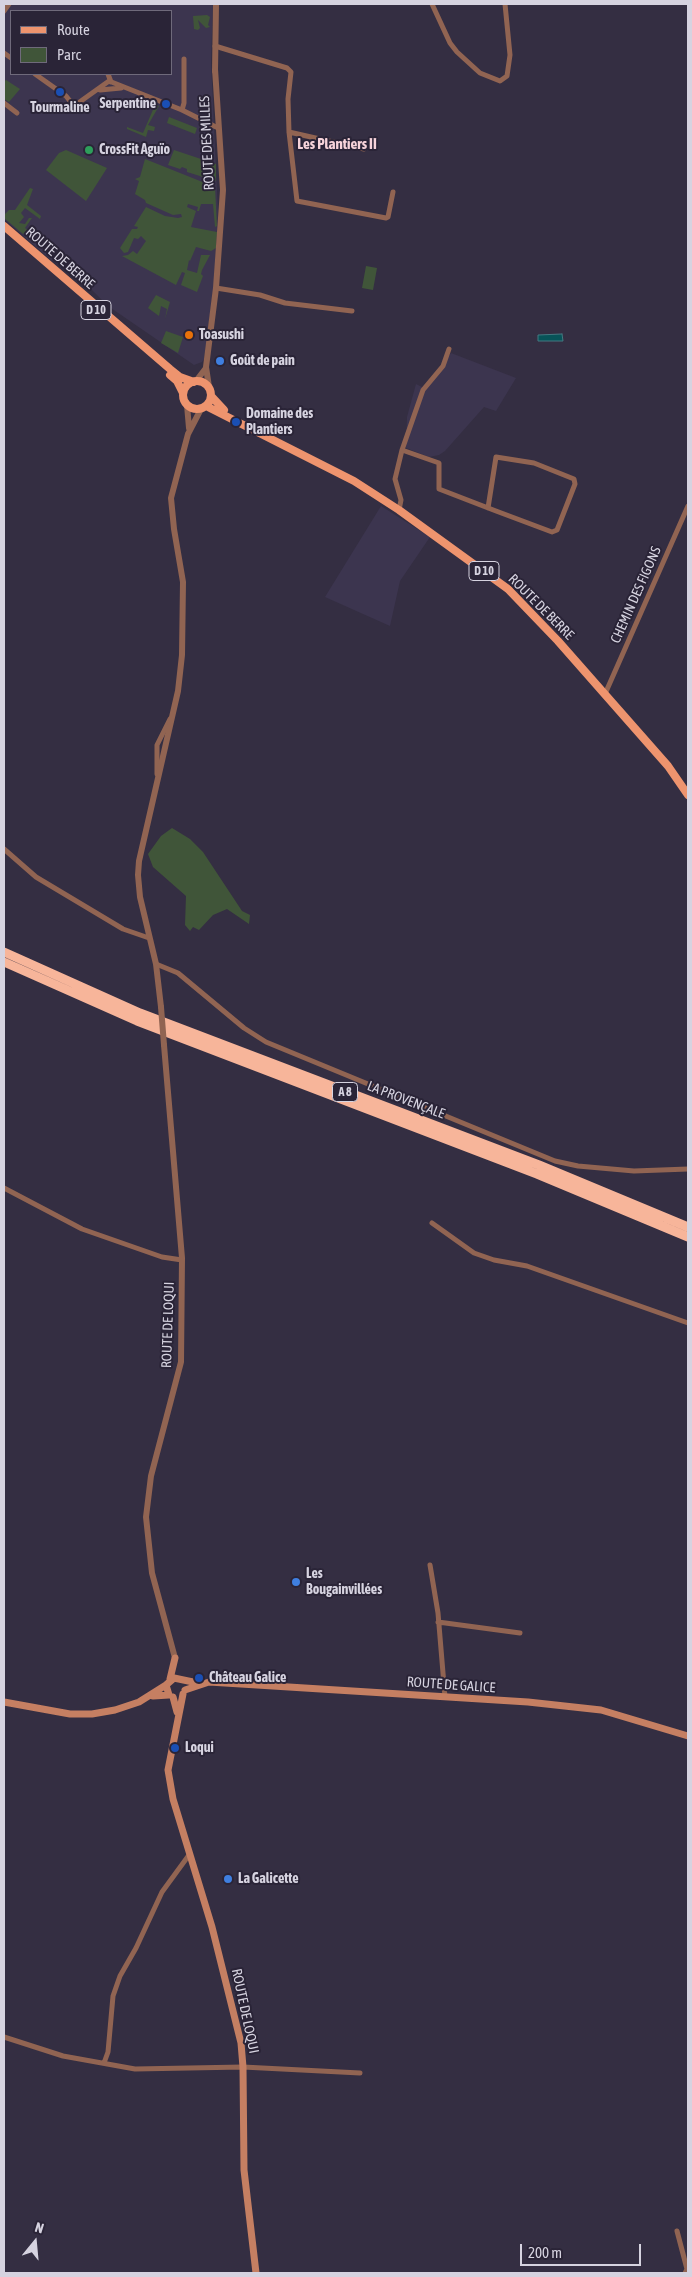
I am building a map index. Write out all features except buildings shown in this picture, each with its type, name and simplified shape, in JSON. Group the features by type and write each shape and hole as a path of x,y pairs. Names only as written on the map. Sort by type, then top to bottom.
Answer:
{"highway":[{"name":"LA PROVENÇALE","path":"4,952 140,1013 548,1169 688,1227"},
{"name":"LA PROVENÇALE","path":"4,962 137,1021 537,1174 688,1237"}],"main road":[{"name":"ROUTE DE BERRE","path":"4,226 170,369 193,381"},
{"name":"ROUTE DE BERRE","path":"4,231 177,381 183,393"},
{"path":"193,381 209,387 211,396 203,408 187,405 183,393 193,381"},
{"name":"ROUTE DE BERRE","path":"211,396 218,405 232,416 342,475 399,510 508,589 558,641 668,766 688,795"},
{"name":"ROUTE DE BERRE","path":"203,408 342,475"},
{"path":"174,1658 181,1679"},
{"path":"174,1658 168,1682 177,1717"},
{"name":"ROUTE DE GALICE","path":"168,1682 181,1679 601,1710 688,1736"},
{"path":"150,1697 168,1682"},
{"path":"184,1692 205,1682"},
{"name":"ROUTE DE LOQUI","path":"184,1692 168,1761 173,1799 232,2004 243,2067 244,2170 256,2273"},
{"path":"4,1702 70,1714 92,1714 115,1710 150,1697 171,1696"}],"street":[{"path":"4,10 9,4"},
{"name":"ROUTE DES MILLES","path":"209,387 206,367 216,288 223,190 215,69 216,4"},
{"path":"432,4 456,52 480,73 500,81 507,76 510,55 505,4"},
{"path":"215,46 289,69 289,132 297,201 386,218 388,217 394,192"},
{"path":"182,110 184,103 184,59"},
{"path":"36,75 66,96 75,100 109,84 218,124"},
{"path":"108,75 109,84"},
{"path":"4,104 17,112"},
{"path":"289,132 364,149"},
{"path":"216,288 260,295 285,302 352,311"},
{"path":"399,510 401,500 395,480 402,450 423,390 443,366 448,349"},
{"name":"ROUTE DES MILLES","path":"193,381 206,367"},
{"path":"187,405 188,434"},
{"path":"188,434 203,408"},
{"name":"ROUTE DE LOQUI","path":"174,1658 152,1573 146,1516 151,1476 181,1362 182,1260 156,964 140,897 138,875 172,716 182,655 184,601 182,572 174,529 171,498 188,434"},
{"path":"402,450 440,463 439,489 488,508 552,532 557,530 575,484 574,479 534,463 496,457 488,508"},
{"name":"CHEMIN DES FIGONS","path":"605,694 688,506"},
{"path":"4,849 36,877 123,929 150,938"},
{"path":"156,964 178,973 244,1028 266,1042 555,1161 578,1166 634,1171 688,1169"},
{"path":"4,1188 82,1229 162,1257 182,1260"},
{"path":"432,1223 474,1253 494,1260 527,1266 688,1323"},
{"path":"430,1565 438,1622 444,1697"},
{"path":"438,1622 520,1633"},
{"path":"171,1696 184,1692 181,1679"},
{"path":"104,2063 108,2052 113,1996 120,1976 136,1948 162,1892 189,1855"},
{"path":"4,2037 63,2056 135,2068 243,2067 360,2073"},
{"path":"677,2231 687,2269 685,2273"}],"shaded area":[{"path":"4,4 213,4 211,62 218,212 214,285 204,359 202,362 194,365 108,306 73,271 50,259 4,219"},
{"path":"562,334 563,341 538,341 538,335"},
{"path":"451,353 516,378 496,411 484,407 445,451 439,455 429,457 406,448 407,417 416,384 426,389"},
{"path":"381,506 430,537 400,581 390,626 325,597"}],"green space":[{"path":"207,15 210,17 208,25 210,27 206,28 198,20 200,28 198,30 194,29 193,16"},
{"path":"6,80 20,89 9,102 4,99 4,82"},
{"path":"155,105 159,106 148,125 155,127 154,131 148,130 146,137 127,129 127,127 143,133"},
{"path":"169,117 197,128 195,134 167,123"},
{"path":"66,150 107,168 86,201 46,170 59,153"},
{"path":"174,150 216,164 216,181 187,172 187,169 182,167 180,169 168,165"},
{"path":"145,159 215,187 217,226 215,227 213,204 201,204 199,211 197,211 198,207 188,204 187,207 196,211 191,227 217,232 216,248 211,251 196,247 189,260 187,270 197,273 201,255 210,255 202,270 201,274 203,276 197,292 181,285 185,273 182,272 176,285 122,256 128,255 133,251 137,254 146,241 141,236 138,239 134,238 128,252 124,253 120,248 132,229 137,229 138,227 134,226 146,207 165,216 182,217 181,214 173,215 146,203 145,200 135,194 139,181 135,179 140,177"},
{"path":"30,188 33,189 27,205 41,216 40,219 25,208 21,213 24,217 19,223 25,224 29,218 32,218 25,228 29,231 23,234 4,218 4,215 9,210 15,210"},
{"path":"366,266 377,268 373,290 362,288"},
{"path":"156,295 170,302 165,319 167,309 161,306 159,316 148,308"},
{"path":"166,331 183,337 178,353 161,343"},
{"path":"172,828 190,839 203,852 242,911 250,915 249,924 227,909 213,915 199,930 193,927 190,931 185,925 186,896 153,867 148,854 161,836"}],"place":[{"name":"Tourmaline","path":"60,92"},
{"name":"Serpentine","path":"166,104"},
{"name":"CrossFit Aguïo","path":"89,150"},
{"name":"Toasushi","path":"189,335"},
{"name":"Goût de pain","path":"220,361"},
{"name":"Domaine des Plantiers","path":"236,422"},
{"name":"Les Bougainvillées","path":"296,1582"},
{"name":"Château Galice","path":"199,1678"},
{"name":"Loqui","path":"175,1748"},
{"name":"La Galicette","path":"228,1879"}],"district":[{"name":"Les Plantiers II","path":"337,144"}]}
